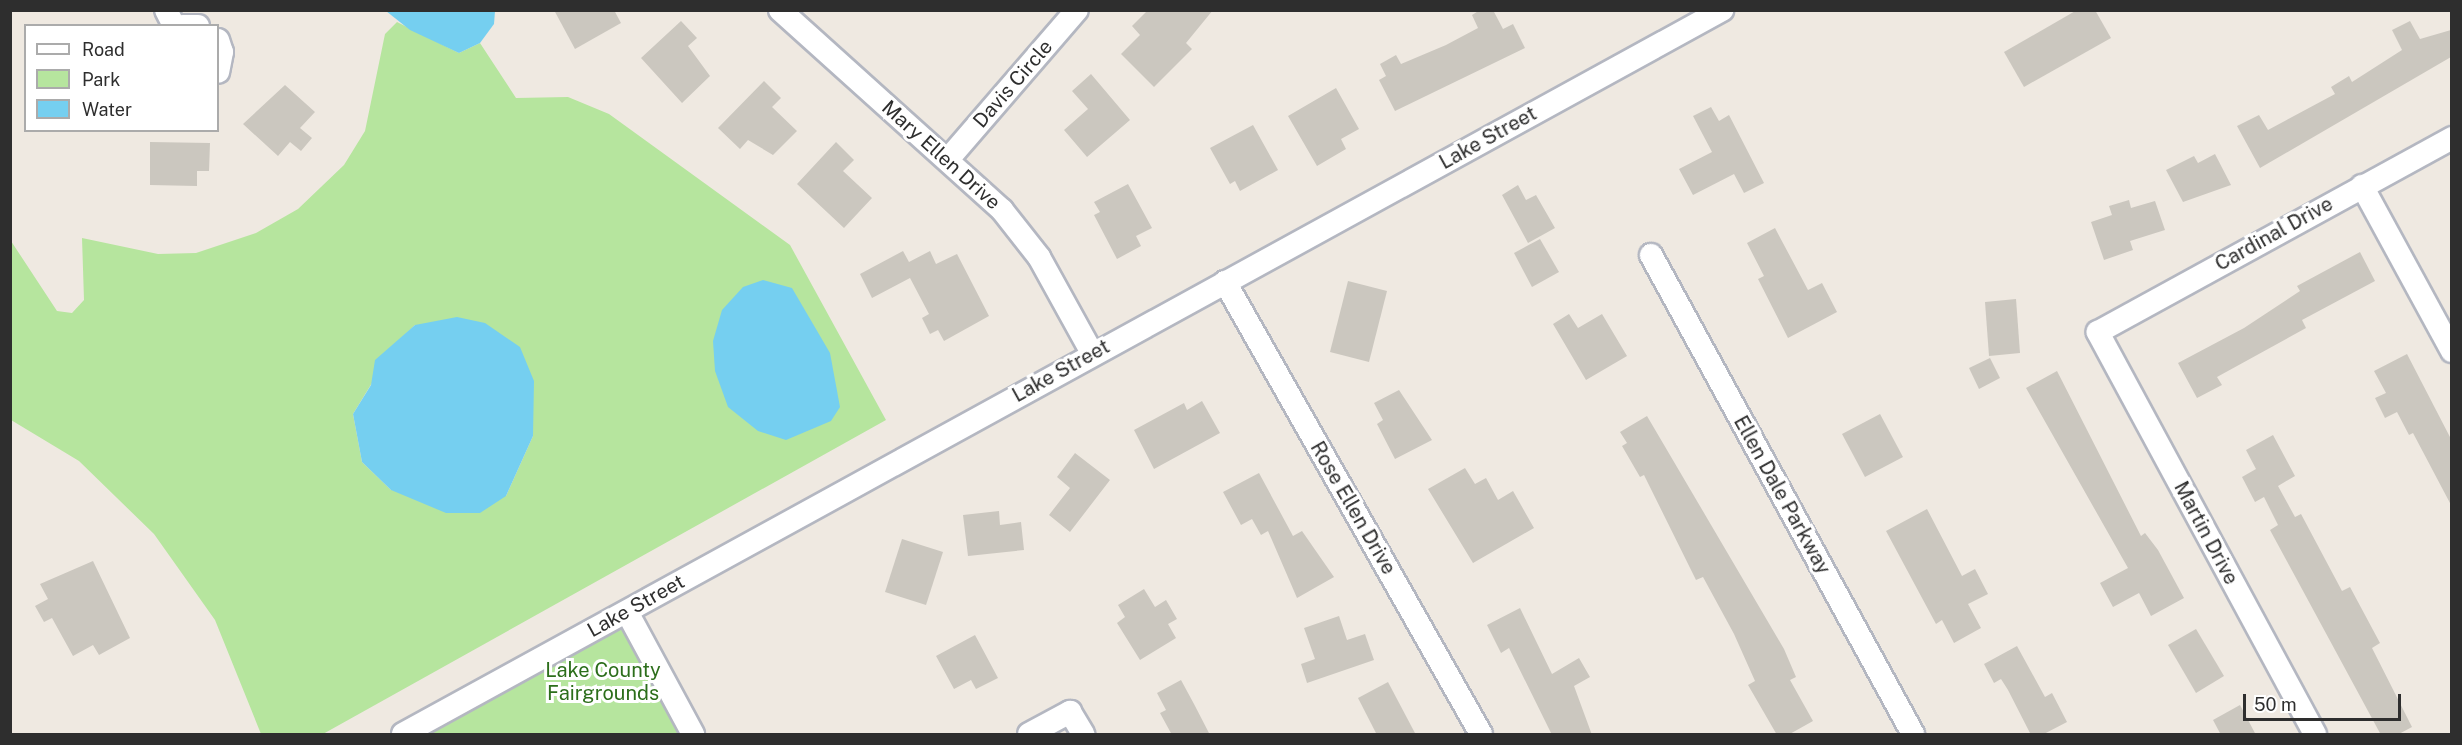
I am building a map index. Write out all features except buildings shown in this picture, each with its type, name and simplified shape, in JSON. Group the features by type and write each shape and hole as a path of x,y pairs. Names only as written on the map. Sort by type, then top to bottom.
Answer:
{"street":[{"path":"166,10 173,24"},
{"name":"Mary Ellen Drive","path":"780,10 950,157 1039,257 1092,353"},
{"name":"Davis Circle","path":"950,157 1077,10"},
{"name":"Lake Street","path":"403,735 1092,353 1722,10"},
{"path":"219,43 222,52 219,67"},
{"name":"Cardinal Drive","path":"2098,333 2451,138"},
{"path":"2362,186 2451,351"},
{"name":"Ellen Dale Parkway","path":"1651,255 1913,735"},
{"name":"Rose Ellen Drive","path":"1225,282 1481,735"},
{"name":"Martin Drive","path":"2098,333 2315,735"},
{"path":"627,612 693,735"},
{"path":"1029,735 1070,712 1083,735"}],"green space":[{"path":"397,22 459,53 480,43 516,98 568,97 609,114 790,245 886,420 323,734 261,734 215,620 154,534 79,461 11,420 11,241 57,311 72,313 84,300 82,238 158,254 196,253 256,233 298,209 344,165 365,131 385,34","holes":["415,325 533,436 506,496 391,490 362,462 353,414 397,342"]},
{"name":"Lake County Fairgrounds","path":"624,610 692,734 400,734"}],"water":[{"path":"386,11 495,11 494,24 480,43 459,53 410,30"},
{"path":"763,280 792,288 830,353 840,407 831,421 786,440 758,431 728,407 715,371 713,341 722,310 743,287"},
{"path":"457,317 485,323 520,347 534,381 533,436 506,496 480,513 446,513 391,490 362,462 353,414 371,385 375,360 415,325"}]}
